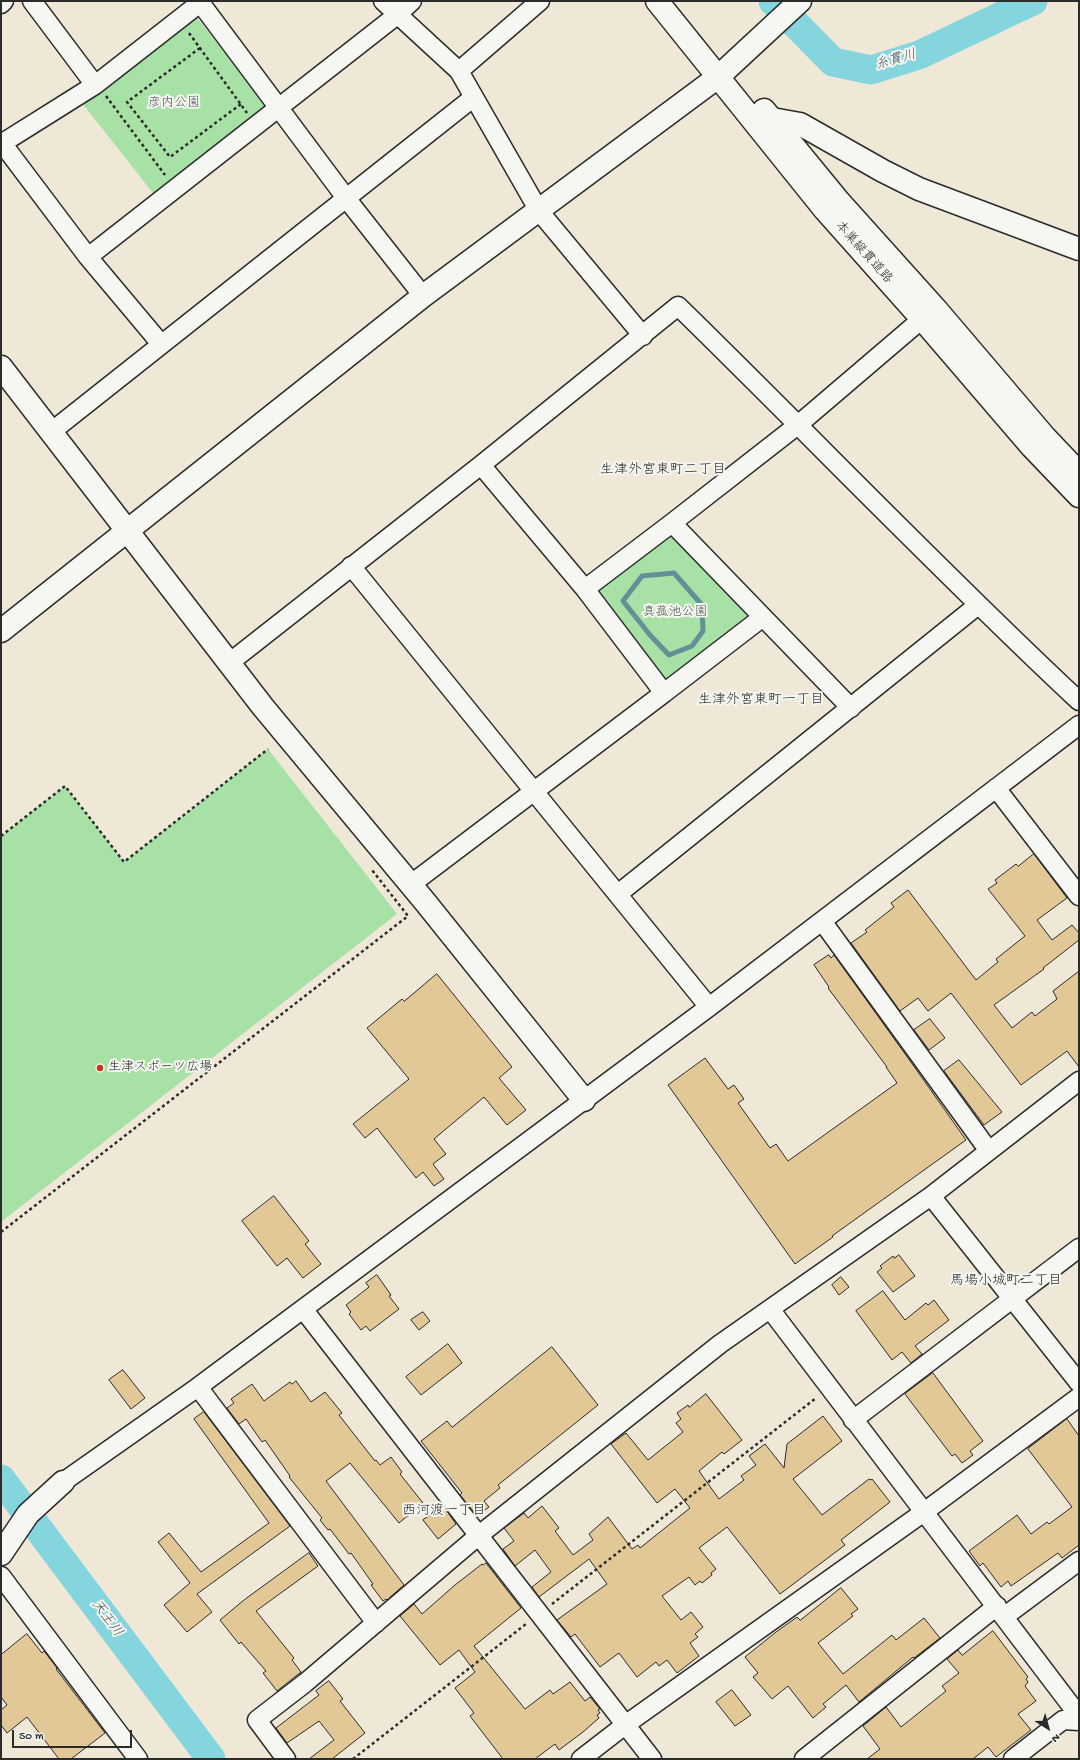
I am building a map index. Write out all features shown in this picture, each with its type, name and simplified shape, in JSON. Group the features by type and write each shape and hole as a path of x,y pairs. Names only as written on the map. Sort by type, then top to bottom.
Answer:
{"street":[{"path":"1,4 4,1"},
{"path":"32,1 100,90"},
{"path":"382,1 459,71 539,211 643,336"},
{"path":"88,257 397,15 412,1"},
{"path":"459,71 540,1"},
{"path":"1,632 423,296 724,72 800,1"},
{"path":"161,344 88,257 2,144 100,90 200,2 346,198 423,296"},
{"name":"本巣縦貫道路","path":"661,2 724,72 772,120 837,200 935,308 1044,436 1079,473"},
{"name":"本巣縦貫道路","path":"724,72 825,210 922,319 1032,447 1079,496"},
{"path":"51,432 474,97"},
{"path":"772,120 800,124 883,171 919,189 1079,250"},
{"path":"229,663 643,336 678,306 799,424 978,605 1079,701"},
{"path":"585,589 672,524 799,424 922,319"},
{"path":"1,367 263,707 410,885 584,1100"},
{"path":"480,465 585,589 664,693"},
{"path":"672,524 851,708"},
{"path":"351,566 709,1007"},
{"path":"618,894 978,605"},
{"path":"410,885 763,617"},
{"path":"1,1554 28,1514 63,1482 198,1387 709,1007 1079,725"},
{"path":"996,788 1079,896"},
{"path":"822,921 989,1151"},
{"path":"286,1759 257,1720 305,1683 478,1536 720,1344 931,1196 1079,1081"},
{"path":"931,1196 1079,1383"},
{"path":"853,1420 1079,1248"},
{"path":"303,1309 538,1614 652,1759"},
{"path":"770,1309 853,1420 1001,1611 1079,1716"},
{"path":"198,1387 376,1622"},
{"path":"581,1759 625,1725 924,1512 1079,1397"},
{"path":"804,1759 1001,1611 1079,1560"},
{"path":"1,1576 138,1759"},
{"path":"1013,1759 1064,1720 1079,1721"}],"path":[{"path":"187,31 256,125"},
{"path":"200,48 128,102 170,157 241,104"},
{"path":"100,90 167,178"},
{"path":"1,836 65,786 124,862 268,749"},
{"path":"1,1232 408,916 369,866"},
{"path":"353,1759 829,1388"}],"green space":[{"name":"彦内公園","path":"195,15 266,105 153,193 82,103"},
{"name":"真菰池公園","path":"673,533 754,621 667,687 592,596"},
{"name":"生津スポーツ広場","path":"268,749 397,914 1,1222 1,836 65,786 124,862"}],"building":[{"path":"1034,854 1067,898 1037,920 1052,940 1072,925 1079,933 1079,940 1043,968 1044,969 994,1005 1012,1028 1032,1012 1035,1016 1057,999 1053,991 1079,971 1079,1067 1067,1051 1021,1085 951,993 928,1011 918,998 900,1011 851,943 867,932 865,930 894,907 891,903 908,890 976,980 998,962 996,959 1025,936 988,889 997,883 995,880 1016,864 1018,866"},
{"path":"829,955 831,958 834,955 966,1140 795,1264 668,1085 705,1058 728,1089 734,1085 744,1099 738,1103 770,1148 776,1144 788,1161 897,1083 887,1067 828,988 829,987 814,965"},
{"path":"437,974 512,1067 499,1078 526,1110 507,1125 484,1097 434,1139 446,1154 433,1164 444,1179 434,1186 423,1172 416,1178 377,1128 365,1138 353,1124 409,1079 367,1028 402,999 404,1001"},
{"path":"930,1019 945,1038 929,1050 914,1030"},
{"path":"959,1060 1002,1112 984,1125 944,1071"},
{"path":"274,1196 309,1241 305,1244 321,1264 303,1278 287,1258 277,1266 242,1221"},
{"path":"899,1255 915,1276 893,1292 877,1272 882,1268 880,1266 893,1256 894,1258"},
{"path":"377,1275 391,1295 389,1296 399,1309 370,1331 366,1326 361,1330 349,1314 351,1312 346,1305 369,1287 366,1283"},
{"path":"841,1277 849,1287 839,1295 832,1285"},
{"path":"883,1291 905,1320 926,1303 928,1305 934,1300 949,1320 915,1346 922,1354 911,1363 902,1352 892,1360 856,1311"},
{"path":"423,1312 430,1321 419,1330 411,1320"},
{"path":"448,1344 462,1363 421,1395 406,1377"},
{"path":"552,1347 598,1405 498,1485 500,1488 484,1501 489,1507 477,1516 460,1495 462,1493 421,1441 447,1421 452,1427"},
{"path":"123,1370 145,1398 131,1409 109,1380"},
{"path":"933,1373 983,1441 970,1451 973,1455 962,1463 955,1454 952,1456 905,1394"},
{"path":"296,1381 311,1402 325,1392 342,1413 339,1415 375,1461 376,1460 380,1465 391,1457 402,1472 400,1474 423,1503 399,1523 350,1463 326,1481 404,1585 387,1600 386,1599 383,1601 351,1553 349,1554 330,1529 328,1530 320,1520 322,1518 289,1477 290,1476 265,1440 262,1442 246,1419 239,1424 227,1408 234,1403 231,1399 252,1384 264,1401 290,1382 292,1384"},
{"path":"706,1394 742,1440 724,1454 722,1452 699,1471 719,1499 744,1480 741,1476 756,1465 749,1456 765,1444 784,1468 787,1444 823,1416 842,1441 793,1479 822,1515 869,1479 872,1479 890,1502 841,1540 845,1545 780,1594 727,1527 699,1548 716,1569 711,1573 712,1575 702,1583 700,1581 695,1585 689,1577 662,1596 681,1620 691,1612 703,1627 695,1634 698,1637 690,1643 699,1656 677,1673 667,1660 659,1666 656,1662 637,1677 619,1653 600,1667 575,1634 571,1637 557,1620 607,1584 589,1559 539,1597 532,1587 551,1572 535,1550 515,1566 503,1549 514,1541 504,1528 524,1513 528,1518 542,1506 559,1528 555,1531 573,1555 593,1540 589,1534 608,1517 632,1549 638,1545 640,1548 690,1508 675,1489 657,1503 611,1444 626,1433 648,1460 683,1432 676,1423 681,1419 677,1413 688,1405 689,1407"},
{"path":"204,1412 290,1526 197,1594 212,1612 187,1632 164,1605 190,1583 158,1542 169,1533 201,1572 269,1523 194,1419"},
{"path":"1067,1419 1079,1436 1079,1545 1062,1558 1058,1553 1011,1586 1008,1581 1001,1587 983,1563 980,1566 969,1551 1017,1515 1031,1534 1047,1522 1049,1524 1072,1507 1028,1449"},
{"path":"444,1507 456,1524 438,1539 423,1520"},
{"path":"309,1553 318,1566 256,1611 294,1658 292,1660 301,1672 277,1691 263,1673 266,1671 241,1642 239,1644 220,1620 244,1600"},
{"path":"486,1563 521,1608 474,1646 525,1709 550,1690 553,1694 570,1682 585,1701 590,1697 600,1709 598,1710 600,1713 597,1715 599,1718 583,1732 559,1750 555,1744 535,1759 503,1759 470,1716 474,1713 455,1688 475,1672 459,1650 440,1665 400,1616 414,1604 422,1614 455,1585 482,1564 483,1565"},
{"path":"841,1588 858,1609 851,1614 853,1616 818,1643 843,1674 892,1635 896,1640 924,1618 940,1638 914,1658 913,1657 859,1702 846,1685 823,1704 826,1707 813,1718 788,1686 772,1699 753,1677 758,1673 745,1657 776,1632 797,1617 800,1620"},
{"path":"993,1631 1028,1677 1026,1679 1028,1682 1025,1686 1036,1701 1018,1714 1031,1730 996,1757 988,1747 973,1759 867,1759 880,1749 863,1726 886,1707 901,1727 946,1691 942,1686 959,1673 947,1659 958,1650 962,1655"},
{"path":"27,1634 42,1653 44,1651 105,1733 71,1759 59,1759 27,1717 7,1733 1,1725 1,1710 7,1705 1,1697 1,1655"},
{"path":"329,1681 343,1699 340,1701 365,1733 332,1759 309,1759 334,1740 319,1721 287,1743 276,1728 319,1695 316,1691"},
{"path":"732,1690 751,1715 735,1726 716,1702"}],"waterway":[{"name":"糸貫川","path":"773,1 833,62 871,70 919,55 1033,1"},
{"path":"674,573 702,605 703,631 692,646 669,655 650,635 623,601 642,576 674,573"},
{"name":"天王川","path":"1,1479 211,1759"}],"place":[{"name":"生津スポーツ広場","path":"100,1068"}],"district":[{"name":"生津外宮東町二丁目","path":"663,471"},
{"name":"生津外宮東町一丁目","path":"761,701"},
{"name":"馬場小城町二丁目","path":"1006,1282"},
{"name":"西河渡一丁目","path":"444,1512"}]}
